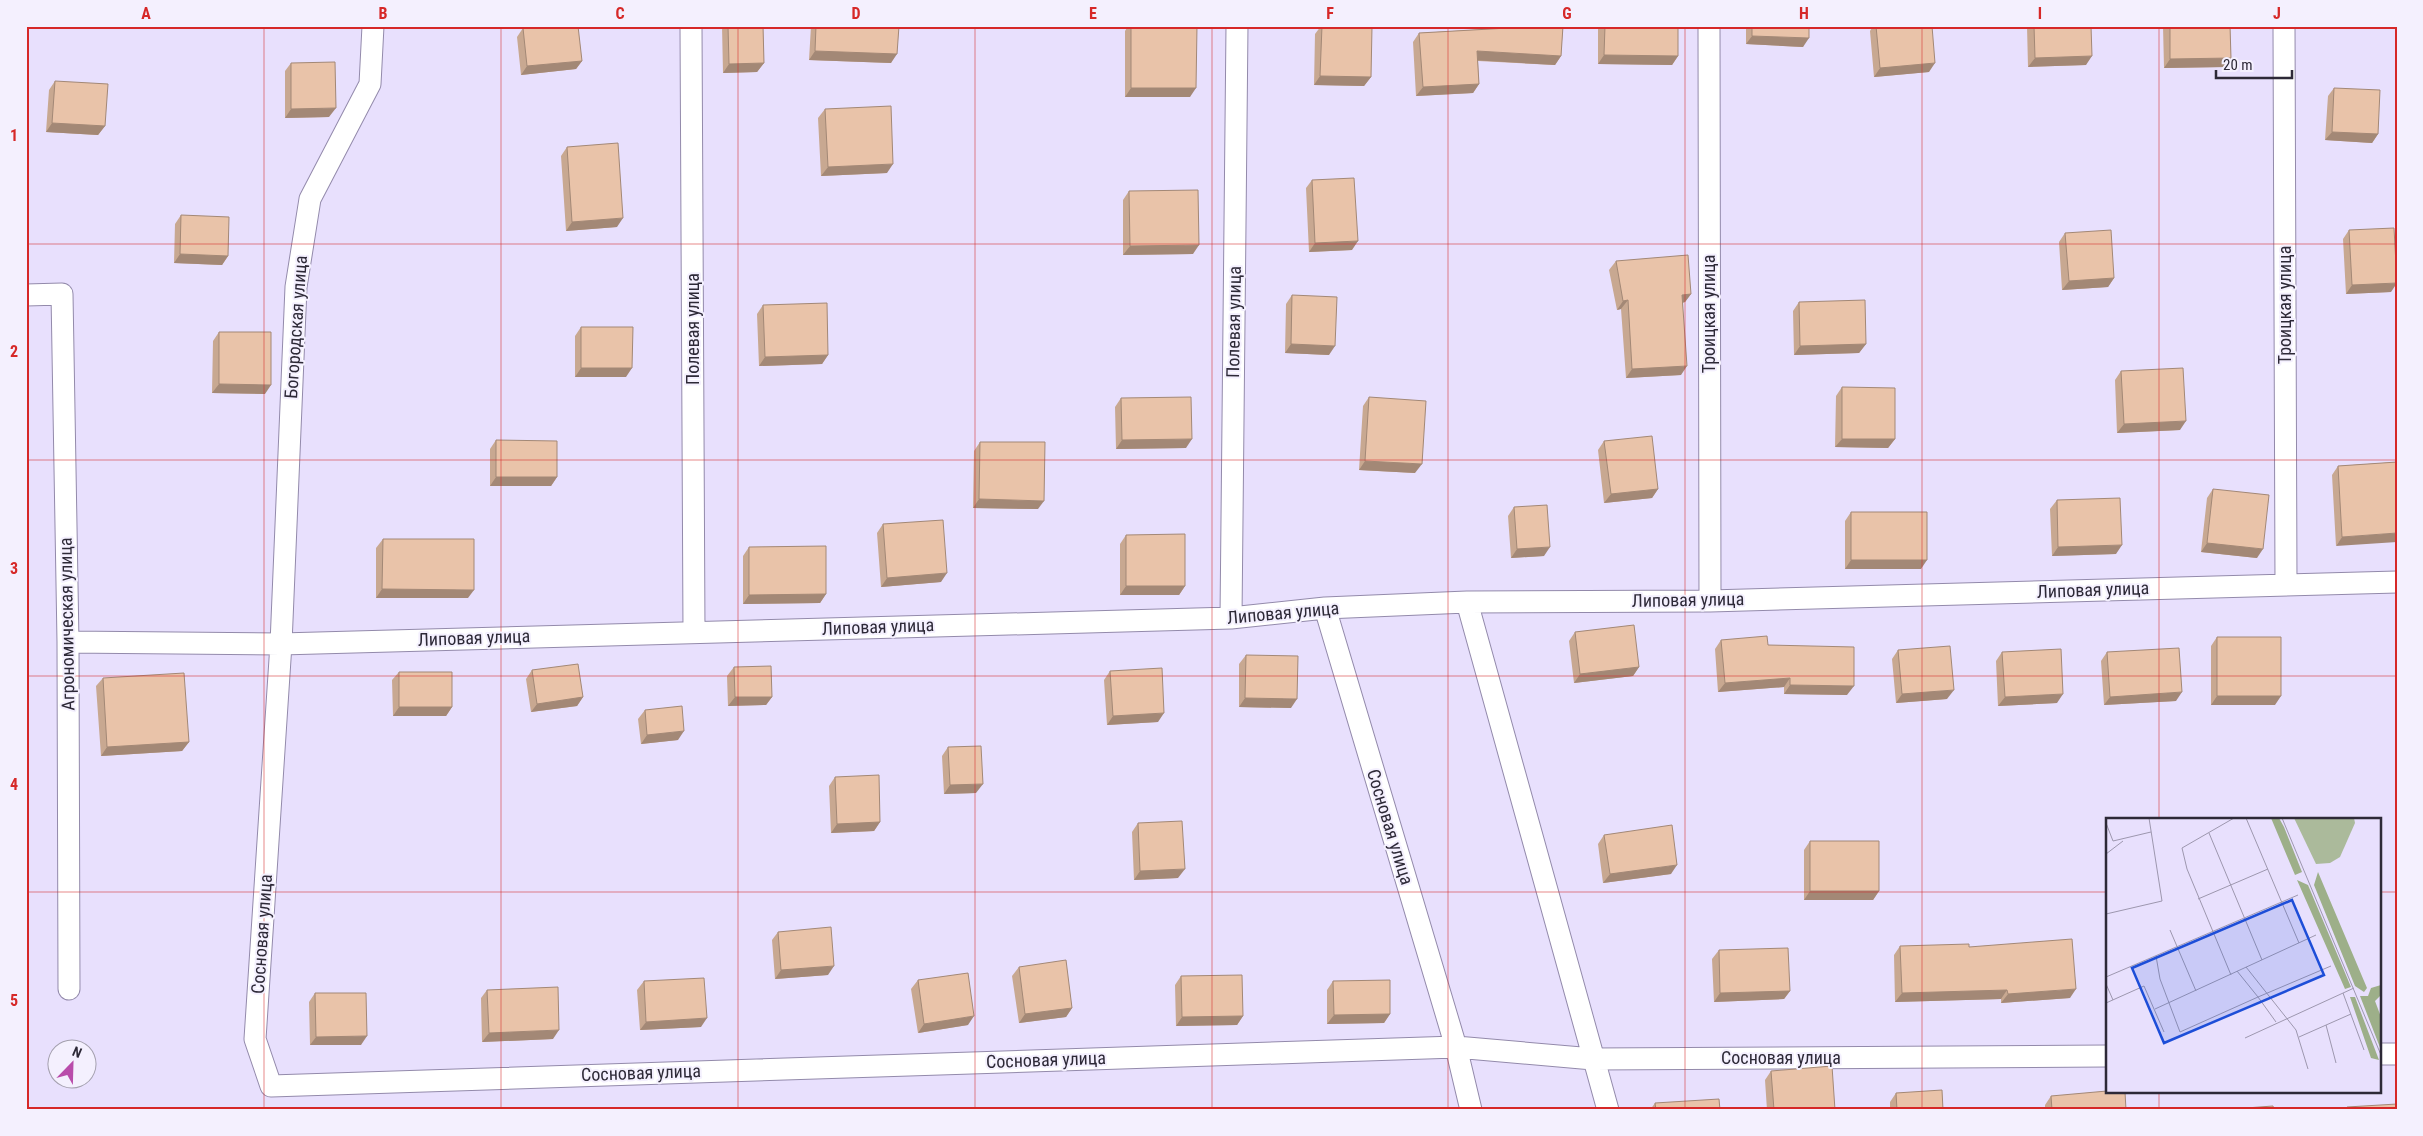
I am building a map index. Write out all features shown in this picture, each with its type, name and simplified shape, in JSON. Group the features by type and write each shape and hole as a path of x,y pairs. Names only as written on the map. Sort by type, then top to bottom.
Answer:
{"street":[{"name":"Богородская улица","path":"281,644 296,287 310,200 370,84 373,26"},
{"name":"Полевая улица","path":"691,26 694,632"},
{"name":"Полевая улица","path":"1231,618 1237,26"},
{"name":"Троицкая улица","path":"1709,26 1710,601"},
{"name":"Троицкая улица","path":"2284,26 2286,584"},
{"name":"Агрономическая улица","path":"26,295 62,294 68,642 69,989"},
{"name":"Липовая улица","path":"68,642 281,644 1231,618 1325,608 1467,602 1710,601 2397,582"},
{"path":"1467,602 1608,1110"},
{"name":"Сосновая улица","path":"1325,608 1456,1047"},
{"name":"Сосновая улица","path":"281,644 255,1039 271,1086 1456,1047 1594,1059 2106,1056"},
{"path":"1456,1047 1471,1110"},
{"path":"2380,1054 2397,1054"}],"building":[{"path":"578,26 582,61 527,66 523,28"},
{"path":"728,26 763,26 764,63 729,64"},
{"path":"816,26 899,26 897,54 815,51"},
{"path":"1131,26 1197,26 1196,88 1131,88"},
{"path":"1322,26 1372,27 1371,77 1320,76"},
{"path":"1508,26 1563,26 1561,56 1477,51 1479,84 1423,87 1419,33 1508,28"},
{"path":"1605,26 1678,26 1678,56 1604,55"},
{"path":"1752,26 1809,26 1809,38 1752,36"},
{"path":"1876,26 1932,26 1935,63 1880,68"},
{"path":"2034,26 2091,26 2092,56 2035,58"},
{"path":"2170,26 2230,26 2231,58 2170,59"},
{"path":"335,62 336,108 291,109 291,63"},
{"path":"55,81 108,84 105,126 52,123"},
{"path":"2334,88 2380,90 2378,134 2332,132"},
{"path":"891,106 893,164 828,167 825,109"},
{"path":"618,143 623,218 572,222 567,147"},
{"path":"1354,178 1358,241 1315,243 1312,180"},
{"path":"1198,190 1199,245 1130,246 1129,191"},
{"path":"181,215 229,217 228,256 180,254"},
{"path":"2394,228 2397,283 2352,285 2349,230"},
{"path":"2111,230 2114,278 2069,281 2065,233"},
{"path":"1688,255 1691,294 1682,295 1687,366 1632,369 1628,300 1623,301 1616,261"},
{"path":"1292,295 1337,297 1335,346 1291,344"},
{"path":"1865,300 1866,344 1800,346 1799,302"},
{"path":"827,303 828,355 765,357 763,305"},
{"path":"581,327 633,327 632,368 581,368"},
{"path":"219,332 271,332 271,385 219,384"},
{"path":"2183,368 2186,421 2124,424 2121,371"},
{"path":"1842,387 1895,388 1895,439 1842,439"},
{"path":"1191,397 1192,439 1122,440 1121,398"},
{"path":"1369,397 1426,401 1422,464 1365,461"},
{"path":"1652,436 1658,489 1611,494 1604,441"},
{"path":"496,440 557,441 557,477 496,477"},
{"path":"980,442 1045,442 1044,501 979,499"},
{"path":"2397,462 2397,533 2342,537 2338,466"},
{"path":"2213,489 2269,495 2263,549 2207,543"},
{"path":"2120,498 2122,545 2058,547 2057,500"},
{"path":"1547,505 1550,547 1517,549 1514,507"},
{"path":"1851,512 1927,512 1927,560 1851,560"},
{"path":"943,520 947,573 887,578 883,524"},
{"path":"1185,534 1185,586 1126,586 1126,535"},
{"path":"383,539 474,539 474,590 382,589"},
{"path":"826,546 826,594 749,595 749,547"},
{"path":"1634,625 1639,667 1580,674 1575,632"},
{"path":"1767,636 1768,645 1854,647 1854,686 1790,685 1790,678 1725,683 1721,640"},
{"path":"2217,637 2281,637 2281,696 2217,696"},
{"path":"1950,646 1954,690 1902,694 1898,650"},
{"path":"2179,648 2182,692 2110,697 2107,652"},
{"path":"2061,649 2063,694 2005,697 2002,652"},
{"path":"1246,655 1298,656 1297,699 1245,698"},
{"path":"578,664 583,697 537,704 532,670"},
{"path":"771,666 772,697 735,697 734,667"},
{"path":"1162,668 1164,713 1113,716 1110,671"},
{"path":"399,672 452,672 452,707 399,707"},
{"path":"184,673 189,742 107,747 103,678"},
{"path":"682,706 684,731 647,735 645,710"},
{"path":"981,746 983,784 950,785 948,747"},
{"path":"879,775 880,822 837,824 835,777"},
{"path":"1182,821 1185,869 1140,871 1138,823"},
{"path":"1672,825 1677,865 1610,874 1604,835"},
{"path":"1810,841 1879,841 1879,891 1810,891"},
{"path":"831,927 834,966 781,970 778,932"},
{"path":"2072,939 2076,989 2008,994 2007,990 1902,993 1900,946 1969,944 1969,947"},
{"path":"1788,948 1790,991 1720,993 1719,950"},
{"path":"1066,960 1072,1008 1025,1014 1019,967"},
{"path":"968,973 974,1016 924,1024 918,980"},
{"path":"1242,975 1243,1016 1182,1017 1181,976"},
{"path":"704,978 707,1018 646,1022 644,981"},
{"path":"1390,980 1390,1014 1334,1015 1333,981"},
{"path":"558,987 559,1030 489,1033 487,990"},
{"path":"315,993 366,993 367,1036 316,1037"},
{"path":"1832,1066 1835,1110 1774,1110 1771,1071"},
{"path":"1942,1090 1943,1110 1897,1110 1896,1093"},
{"path":"2106,1091 2106,1094 2125,1094 2126,1110 2052,1110 2051,1096"},
{"path":"1719,1099 1720,1110 1656,1110 1655,1103"},
{"path":"2397,1104 2397,1110 2347,1110 2347,1107"},
{"path":"2273,1106 2274,1110 2219,1110"}]}
